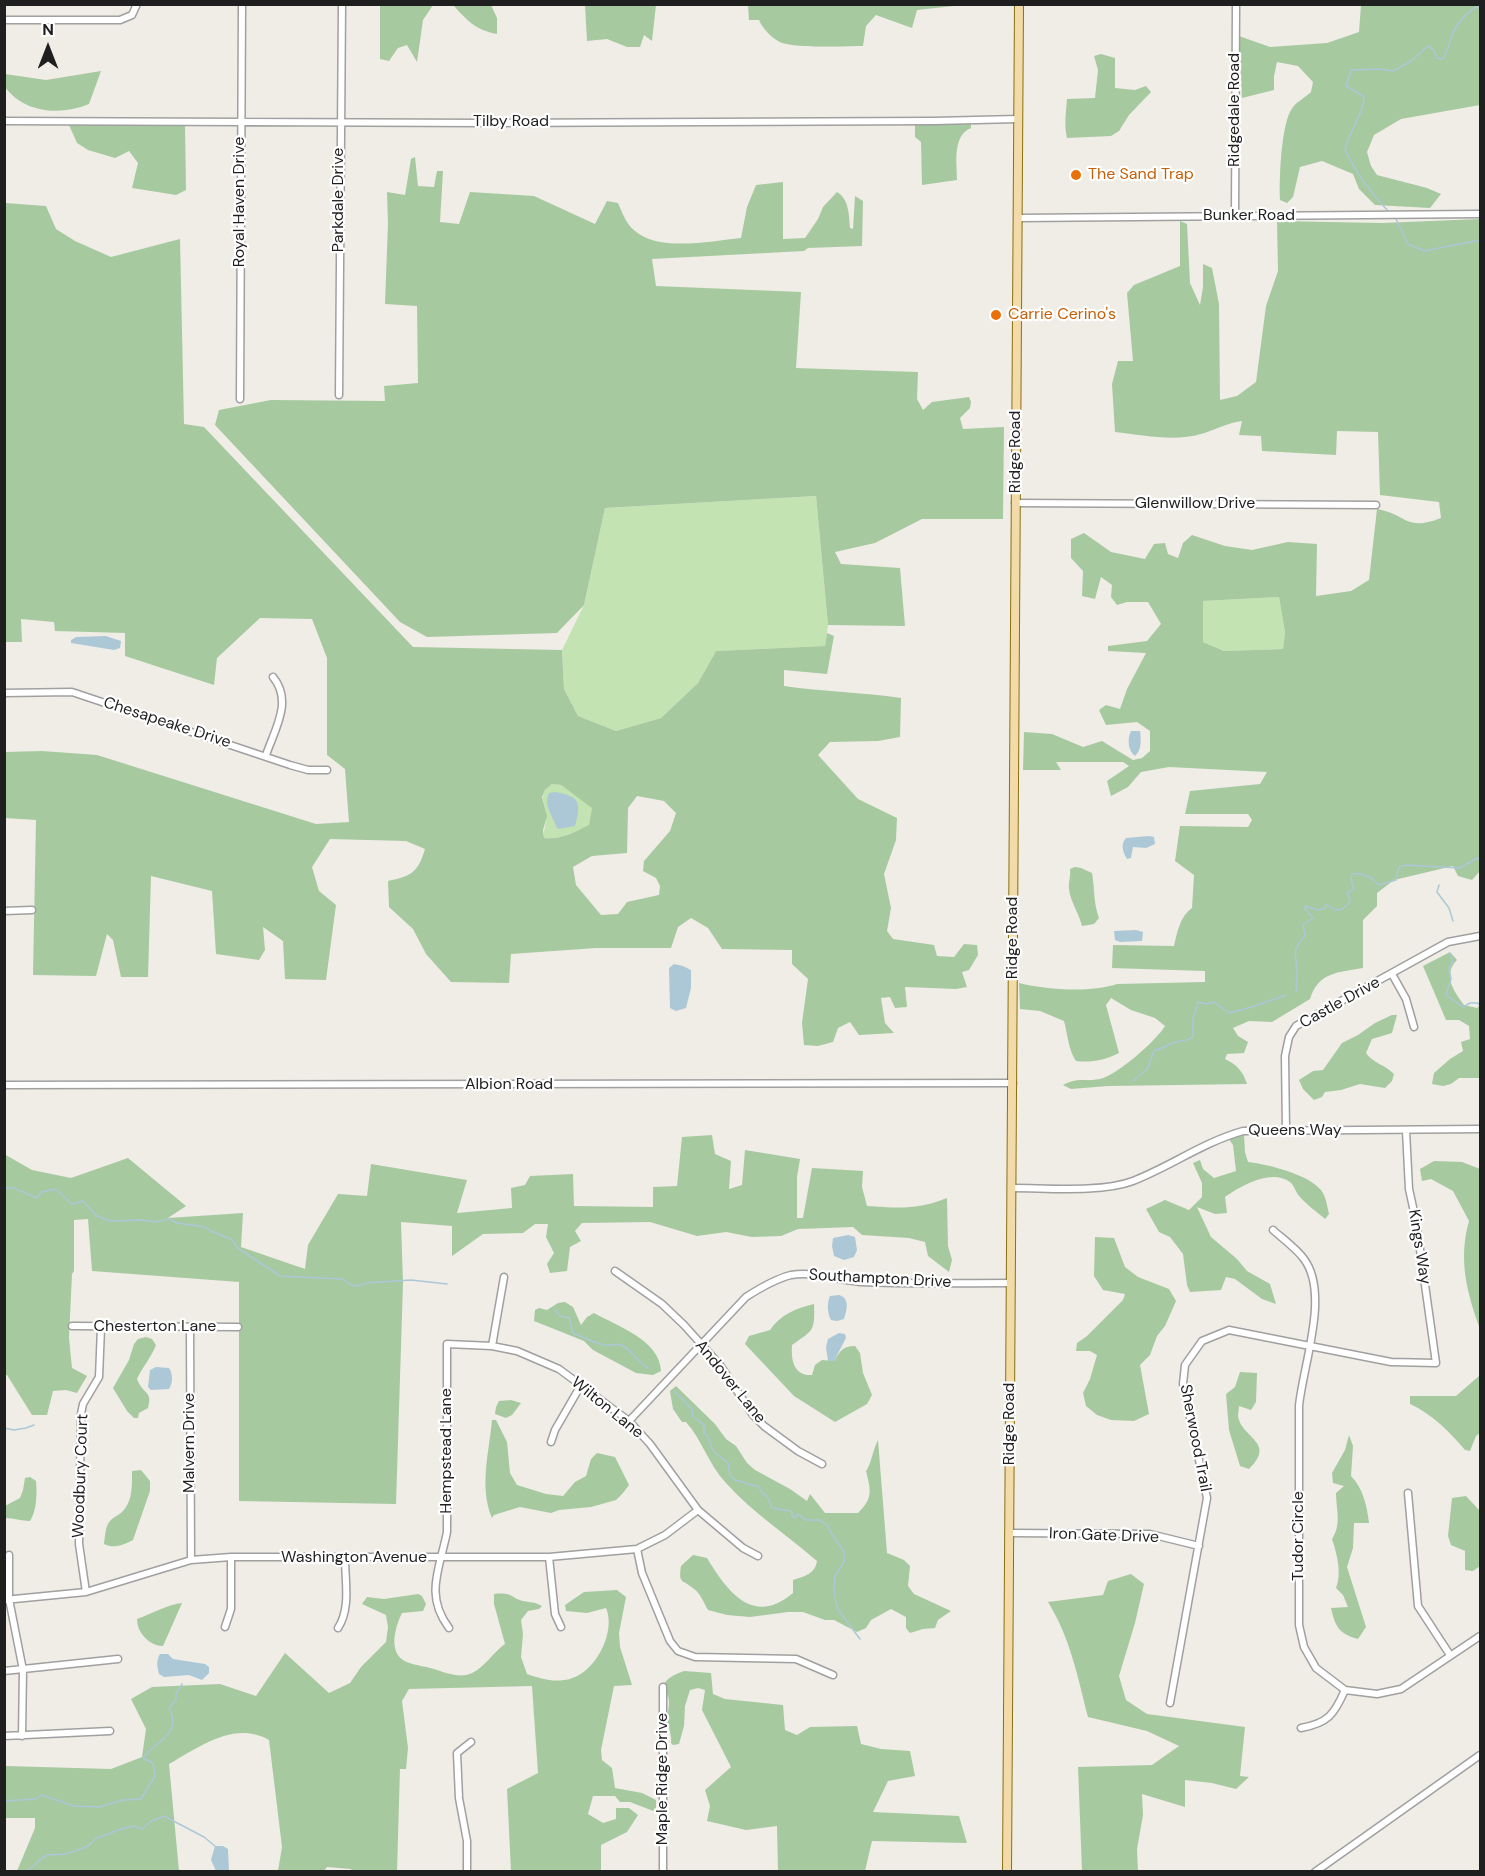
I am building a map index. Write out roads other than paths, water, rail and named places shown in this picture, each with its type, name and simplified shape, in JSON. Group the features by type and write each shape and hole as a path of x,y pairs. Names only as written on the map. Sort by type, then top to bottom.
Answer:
{"main road":[{"name":"Ridge Road","path":"1007,1872 1019,4"}],"street":[{"path":"4,20 120,20 132,15 137,4"},
{"name":"Royal Haven Drive","path":"240,399 242,4"},
{"name":"Parkdale Drive","path":"339,395 339,123 342,4"},
{"name":"Ridgedale Road","path":"1234,216 1236,4"},
{"name":"Tilby Road","path":"4,121 339,123 1018,119"},
{"name":"Bunker Road","path":"1018,218 1480,214"},
{"name":"Glenwillow Drive","path":"1015,503 1376,505"},
{"path":"266,755 284,704 281,686 273,677"},
{"name":"Chesapeake Drive","path":"4,693 72,692 308,770 327,770"},
{"path":"4,910 32,910"},
{"name":"Castle Drive","path":"1286,1131 1285,1056 1288,1037 1296,1026 1448,942 1480,936"},
{"path":"1392,974 1406,999 1414,1027"},
{"name":"Albion Road","path":"4,1085 1013,1083"},
{"name":"Queens Way","path":"1013,1188 1107,1187 1132,1181 1221,1137 1243,1131 1480,1129"},
{"name":"Kings Way","path":"1406,1131 1409,1189 1416,1221 1436,1363"},
{"name":"Tudor Circle","path":"1273,1230 1305,1260 1314,1282 1316,1306 1301,1382 1299,1406 1299,1624 1304,1647 1316,1668 1345,1690"},
{"name":"Andover Lane","path":"615,1271 662,1304 684,1325 720,1365 753,1414 764,1426 798,1451 822,1464"},
{"name":"Southampton Drive","path":"629,1421 746,1297 768,1284 792,1275 823,1275 855,1281 901,1284 1011,1284"},
{"path":"492,1346 504,1277"},
{"name":"Chesterton Lane","path":"72,1326 101,1328 238,1327"},
{"name":"Malvern Drive","path":"190,1327 190,1560"},
{"name":"Woodbury Court","path":"86,1592 79,1544 81,1414 83,1404 99,1377 101,1328"},
{"name":"Sherwood Trail","path":"1170,1703 1207,1498 1183,1384 1185,1365 1202,1341 1229,1330 1391,1362 1436,1363"},
{"name":"Wilton Lane","path":"447,1344 492,1346 517,1351 559,1368 629,1421 650,1444 698,1510 743,1548 758,1557"},
{"name":"Hempstead Lane","path":"447,1344 447,1532 442,1558 436,1572 436,1598 440,1616 449,1628"},
{"path":"551,1442 555,1430 581,1385"},
{"path":"1408,1493 1418,1606 1450,1655"},
{"name":"Washington Avenue","path":"7,1599 86,1592 190,1560 231,1557 549,1557 637,1549 665,1535 698,1510"},
{"name":"Iron Gate Drive","path":"1009,1533 1150,1534 1199,1545"},
{"path":"637,1549 642,1573 670,1641 678,1651 695,1658 796,1659 833,1676"},
{"path":"9,1555 7,1599 23,1670 22,1736"},
{"path":"225,1627 231,1608 231,1557"},
{"path":"549,1557 555,1614 561,1627"},
{"path":"338,1628 346,1607 345,1558"},
{"path":"1300,1728 1319,1725 1328,1718 1336,1710 1345,1690 1377,1694 1401,1689 1480,1636"},
{"path":"4,1671 118,1659"},
{"name":"Maple Ridge Drive","path":"663,1688 663,1872"},
{"path":"4,1736 110,1731"},
{"path":"467,1872 467,1841 459,1798 457,1753 471,1742"},
{"path":"1315,1872 1480,1755"}],"water":[{"path":"106,636 121,641 120,648 114,650 71,643 71,640 76,637"},
{"path":"1131,731 1140,731 1140,748 1135,756 1129,745"},
{"path":"555,792 574,798 577,802 575,826 557,828 547,802 549,793"},
{"path":"1154,837 1155,844 1146,848 1133,847 1131,858 1127,859 1123,848 1126,838"},
{"path":"1114,931 1143,932 1142,941 1120,942 1115,940"},
{"path":"674,964 691,970 691,988 686,1008 676,1011 670,1008 669,968"},
{"path":"848,1235 855,1237 857,1250 854,1257 844,1260 834,1256 833,1238"},
{"path":"839,1295 846,1302 844,1319 831,1320 828,1311 829,1299 830,1296"},
{"path":"839,1333 845,1334 846,1338 834,1361 828,1361 826,1347 828,1339"},
{"path":"156,1367 169,1368 172,1378 169,1389 151,1390 148,1387 150,1370"},
{"path":"160,1654 168,1654 173,1659 205,1664 209,1667 209,1673 202,1680 189,1675 164,1677 159,1674 157,1661"},
{"path":"215,1846 228,1849 229,1871 216,1871 211,1860"}],"waterway":[{"path":"1388,211 1364,182 1345,150 1361,111 1364,97 1346,86 1351,70 1393,71 1411,61 1428,46 1433,49 1437,58 1442,59 1458,24 1465,15 1480,5"},
{"path":"1396,219 1408,244 1424,251 1480,240"},
{"path":"1295,992 1297,990 1295,955 1297,946 1305,936 1303,925 1313,918 1305,906 1318,910 1325,908 1326,904 1333,909 1341,910 1350,899 1347,893 1354,889 1352,874 1367,876 1379,885 1396,880 1399,867 1406,865 1460,868 1477,858 1480,860"},
{"path":"1439,885 1437,892 1449,908 1453,921"},
{"path":"1450,954 1453,962 1449,968 1451,979 1446,995 1463,1007 1470,1003 1478,1003 1480,1006"},
{"path":"1133,1081 1148,1068 1154,1050 1193,1037 1193,1019 1198,1002 1206,1004 1214,1002 1229,1013 1286,995"},
{"path":"4,1188 14,1188 37,1198 41,1192 56,1189 72,1204 83,1201 97,1216 110,1221 155,1222 169,1219 177,1223 205,1227 231,1239 239,1249 280,1276 342,1279 351,1285 358,1286 366,1283 411,1280 447,1284"},
{"path":"555,1310 560,1316 569,1318 573,1333 601,1344 623,1346 648,1368"},
{"path":"674,1391 692,1409 693,1417 704,1425 704,1434 707,1435 713,1451 728,1463 730,1475 735,1480 759,1487 767,1496 772,1508 791,1511 793,1517 798,1514 806,1520 820,1520 828,1526 844,1552 844,1562 835,1576 836,1604 860,1639"},
{"path":"4,1428 14,1430 34,1425"},
{"path":"4,1801 36,1799 42,1795 73,1806 99,1807 123,1800 141,1799 155,1776 153,1763 143,1758 171,1728 173,1721 169,1708 176,1700 176,1694 182,1684"},
{"path":"25,1872 48,1855 66,1854 88,1846 97,1838 121,1829 134,1826 142,1829 150,1822 164,1816 204,1837 215,1846"}],"place":[{"name":"The Sand Trap","path":"1076,175"},
{"name":"Carrie Cerino's","path":"996,315"}]}
